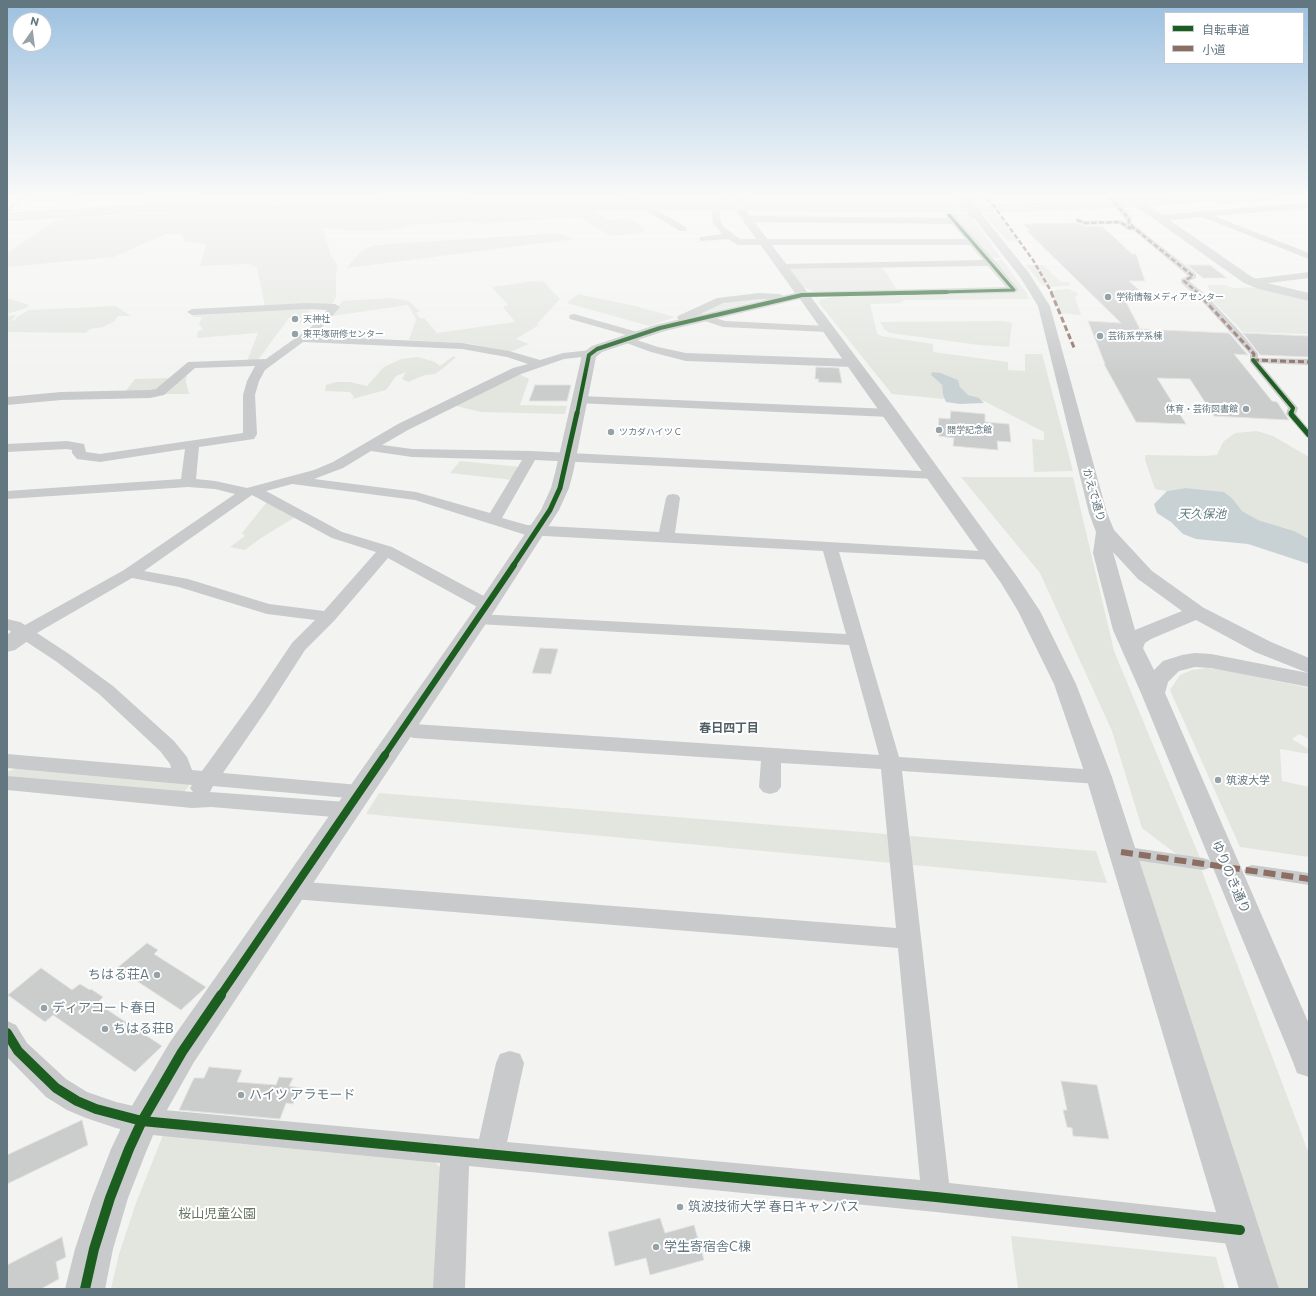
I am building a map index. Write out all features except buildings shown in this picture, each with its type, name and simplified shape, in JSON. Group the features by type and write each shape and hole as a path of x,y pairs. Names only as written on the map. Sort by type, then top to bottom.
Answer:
{"street":[{"path":"774,256 782,267 792,297 827,329 890,413 1011,582 1029,610 1065,684 1099,777 1121,852 1259,1289"},
{"path":"13,634 130,573 250,491 319,473 338,465 403,427 511,374 564,356 591,352 631,337 694,319 792,297 1014,290 986,256"},
{"name":"かえで通り","path":"1009,256 1035,290 1047,313 1104,532 1145,575 1197,612 1263,647 1309,666"},
{"path":"1170,256 1193,276 1186,283 1203,297 1254,354 1253,360 1293,408 1292,414 1309,435"},
{"path":"1215,256 1252,282 1309,298"},
{"path":"782,267 992,263"},
{"path":"1252,282 1309,275"},
{"path":"7,448 40,448 67,445 79,448 79,453 82,456 100,458 192,444 245,438 250,435 248,398 250,389 260,368 303,339 315,329 335,307 306,306 192,312"},
{"path":"575,316 631,337 655,350 686,357 853,364"},
{"path":"694,319 737,326 827,329"},
{"path":"303,339 462,346 509,354 538,364"},
{"path":"85,1289 94,1250 110,1198 142,1121 182,1052 538,531 556,499 568,458 586,367 591,352"},
{"path":"1253,360 1309,362"},
{"path":"7,401 61,396 150,394 160,392 192,365 267,362"},
{"path":"580,400 890,413"},
{"path":"188,483 192,444"},
{"path":"370,447 412,453 531,456 935,475"},
{"path":"494,519 531,456"},
{"path":"291,480 416,496 526,530 992,555"},
{"path":"7,495 188,483 215,485 250,491 337,535 386,550 482,612 856,640"},
{"path":"666,538 673,498"},
{"path":"1104,532 1103,553 1124,630 1153,693"},
{"path":"830,547 891,763 936,1197"},
{"path":"192,800 262,702 298,647 328,617 386,550"},
{"path":"130,573 182,583 267,609 328,617"},
{"path":"1132,648 1136,640 1143,634 1197,612"},
{"path":"13,634 63,658 136,716 167,746 180,762 184,777"},
{"path":"1153,693 1157,679 1171,666 1182,662 1195,660 1212,661 1309,680"},
{"name":"ゆりのき通り","path":"1153,693 1309,1062"},
{"path":"402,728 414,731 1099,777"},
{"path":"770,787 771,755"},
{"path":"9,763 184,777 353,801"},
{"path":"7,783 192,800 353,801"},
{"path":"1121,852 1203,864"},
{"path":"1252,871 1309,879"},
{"path":"293,890 909,939"},
{"path":"11,1046 56,1088 77,1101 116,1116 142,1121 936,1197 1240,1230"},
{"path":"490,1155 510,1063"},
{"path":"449,1289 455,1152"}],"green space":[{"path":"8,256 115,256 114,257 7,267"},
{"path":"203,256 332,256 338,266 336,273 336,297 331,306 265,307 257,268 249,264 200,266"},
{"path":"356,256 437,256 347,268"},
{"path":"990,256 1000,256 1001,258 991,258"},
{"path":"992,260 1002,260 1026,292 1029,299 904,300 900,303 870,304 877,333 881,336 933,344 933,352 1008,362 1008,370 1025,371 1025,354 1042,354 1073,471 1034,472 1032,439 1044,440 1044,432 984,401 968,396 960,387 958,380 941,373 931,375 942,385 944,399 892,394 819,303 820,300 845,294 1018,291"},
{"path":"1026,265 1043,265 1061,282 1068,282 1071,285 1052,287 1045,286 1041,284"},
{"path":"882,267 898,291 814,292 801,286 788,269"},
{"path":"533,281 544,282 560,299 537,324 539,325 516,339 529,344 510,352 472,344 409,340 416,319 408,305 332,316 342,301 392,298 409,301 420,312 416,312 420,318 424,318 437,333 515,322 503,307 508,305 493,289 494,287"},
{"path":"1208,285 1225,285 1233,288 1258,287 1309,299 1309,334 1243,332 1211,299"},
{"path":"1068,289 1076,292 1078,295 1075,297 1081,315 1059,313 1051,292"},
{"path":"578,294 639,307 675,317 649,326 567,303"},
{"path":"774,297 740,305 687,317 715,303"},
{"path":"7,298 29,305 26,308 7,314"},
{"path":"116,306 131,316 118,316 115,321 103,327 90,329 86,333 7,332 7,316 16,315 12,320 14,321 18,316 29,310"},
{"path":"313,308 306,313 312,318 310,320 299,324 302,318 289,318 258,360 247,361 258,333 197,338 198,331 203,330 199,324 202,317 193,317 192,314"},
{"path":"1003,321 1012,323 1009,347 979,345 890,333 885,330 880,322"},
{"path":"453,356 456,357 435,374 425,375 408,382 402,379 406,372 396,376 386,390 352,399 354,397 350,392 325,391 326,385 336,382 350,382 367,386 384,367 401,359 418,357 435,362 440,366"},
{"path":"187,373 186,382 189,394 160,394"},
{"path":"519,374 529,379 520,405 567,406 565,414 481,412 452,405"},
{"path":"173,378 158,390 125,392 135,379"},
{"path":"1257,431 1273,436 1309,457 1309,539 1291,530 1258,520 1242,511 1232,498 1224,492 1186,488 1167,491 1155,489 1145,460 1145,455 1217,455 1223,442 1235,433"},
{"path":"460,461 521,467 513,480 450,473"},
{"path":"961,477 1073,477 1114,651 1200,858 1179,856 1142,828 1112,731 1040,573"},
{"path":"267,502 295,517 261,538 245,550 230,547 245,536 242,533"},
{"path":"1207,668 1225,670 1309,688 1309,739 1299,734 1292,739 1307,748 1309,750 1309,754 1280,749 1282,781 1309,787 1309,857 1240,847 1170,690 1180,675 1192,670"},
{"path":"18,768 189,784 189,786 184,792 7,777 7,772"},
{"path":"379,793 1096,851 1107,883 366,814"},
{"path":"1141,860 1200,866 1309,1154 1309,1289 1277,1289 1137,865"},
{"name":"桜山児童公園","path":"163,1135 434,1161 442,1170 437,1289 111,1289 119,1254 136,1203"},
{"path":"1011,1236 1216,1257 1225,1289 1018,1289"}],"water":[{"path":"932,372 941,373 958,380 960,387 968,395 979,398 984,403 960,404 946,402 943,395 942,385 931,375"},
{"name":"天久保池","path":"1186,488 1224,492 1232,498 1242,511 1258,520 1294,531 1309,539 1309,564 1248,544 1196,539 1183,534 1171,522 1157,513 1154,504 1167,491"}],"marked path":[{"path":"1030,256 1052,293 1075,350"},
{"path":"1169,256 1193,276 1184,281 1203,297 1239,336 1254,354 1253,360 1256,363"},
{"path":"1253,360 1309,362"},
{"path":"1121,852 1309,879"}],"cycle path":[{"path":"85,1289 94,1249 110,1198 129,1149 142,1121 182,1052 478,619 550,510 560,488 564,473 589,355 597,349 660,328 802,295 1014,290 985,256"},
{"path":"1253,360 1293,408 1291,414 1309,435"},
{"path":"7,1033 18,1051 56,1088 77,1101 96,1109 142,1121 936,1197 1240,1230"}],"place":[{"name":"学術情報メディアセンター","path":"1108,297"},
{"name":"天神社","path":"295,319"},
{"name":"東平塚研修センター","path":"295,334"},
{"name":"芸術系学系棟","path":"1100,336"},
{"name":"体育・芸術図書館","path":"1246,409"},
{"name":"開学記念館","path":"939,430"},
{"name":"ツカダハイツ C","path":"611,432"},
{"name":"筑波大学","path":"1218,780"},
{"name":"ちはる荘A","path":"157,975"},
{"name":"ディアコート春日","path":"44,1008"},
{"name":"ちはる荘B","path":"105,1029"},
{"name":"ハイツ アラモード","path":"241,1095"},
{"name":"筑波技術大学 春日キャンパス","path":"680,1207"},
{"name":"学生寄宿舎C棟","path":"656,1247"}],"district":[{"name":"春日四丁目","path":"729,728"}]}
